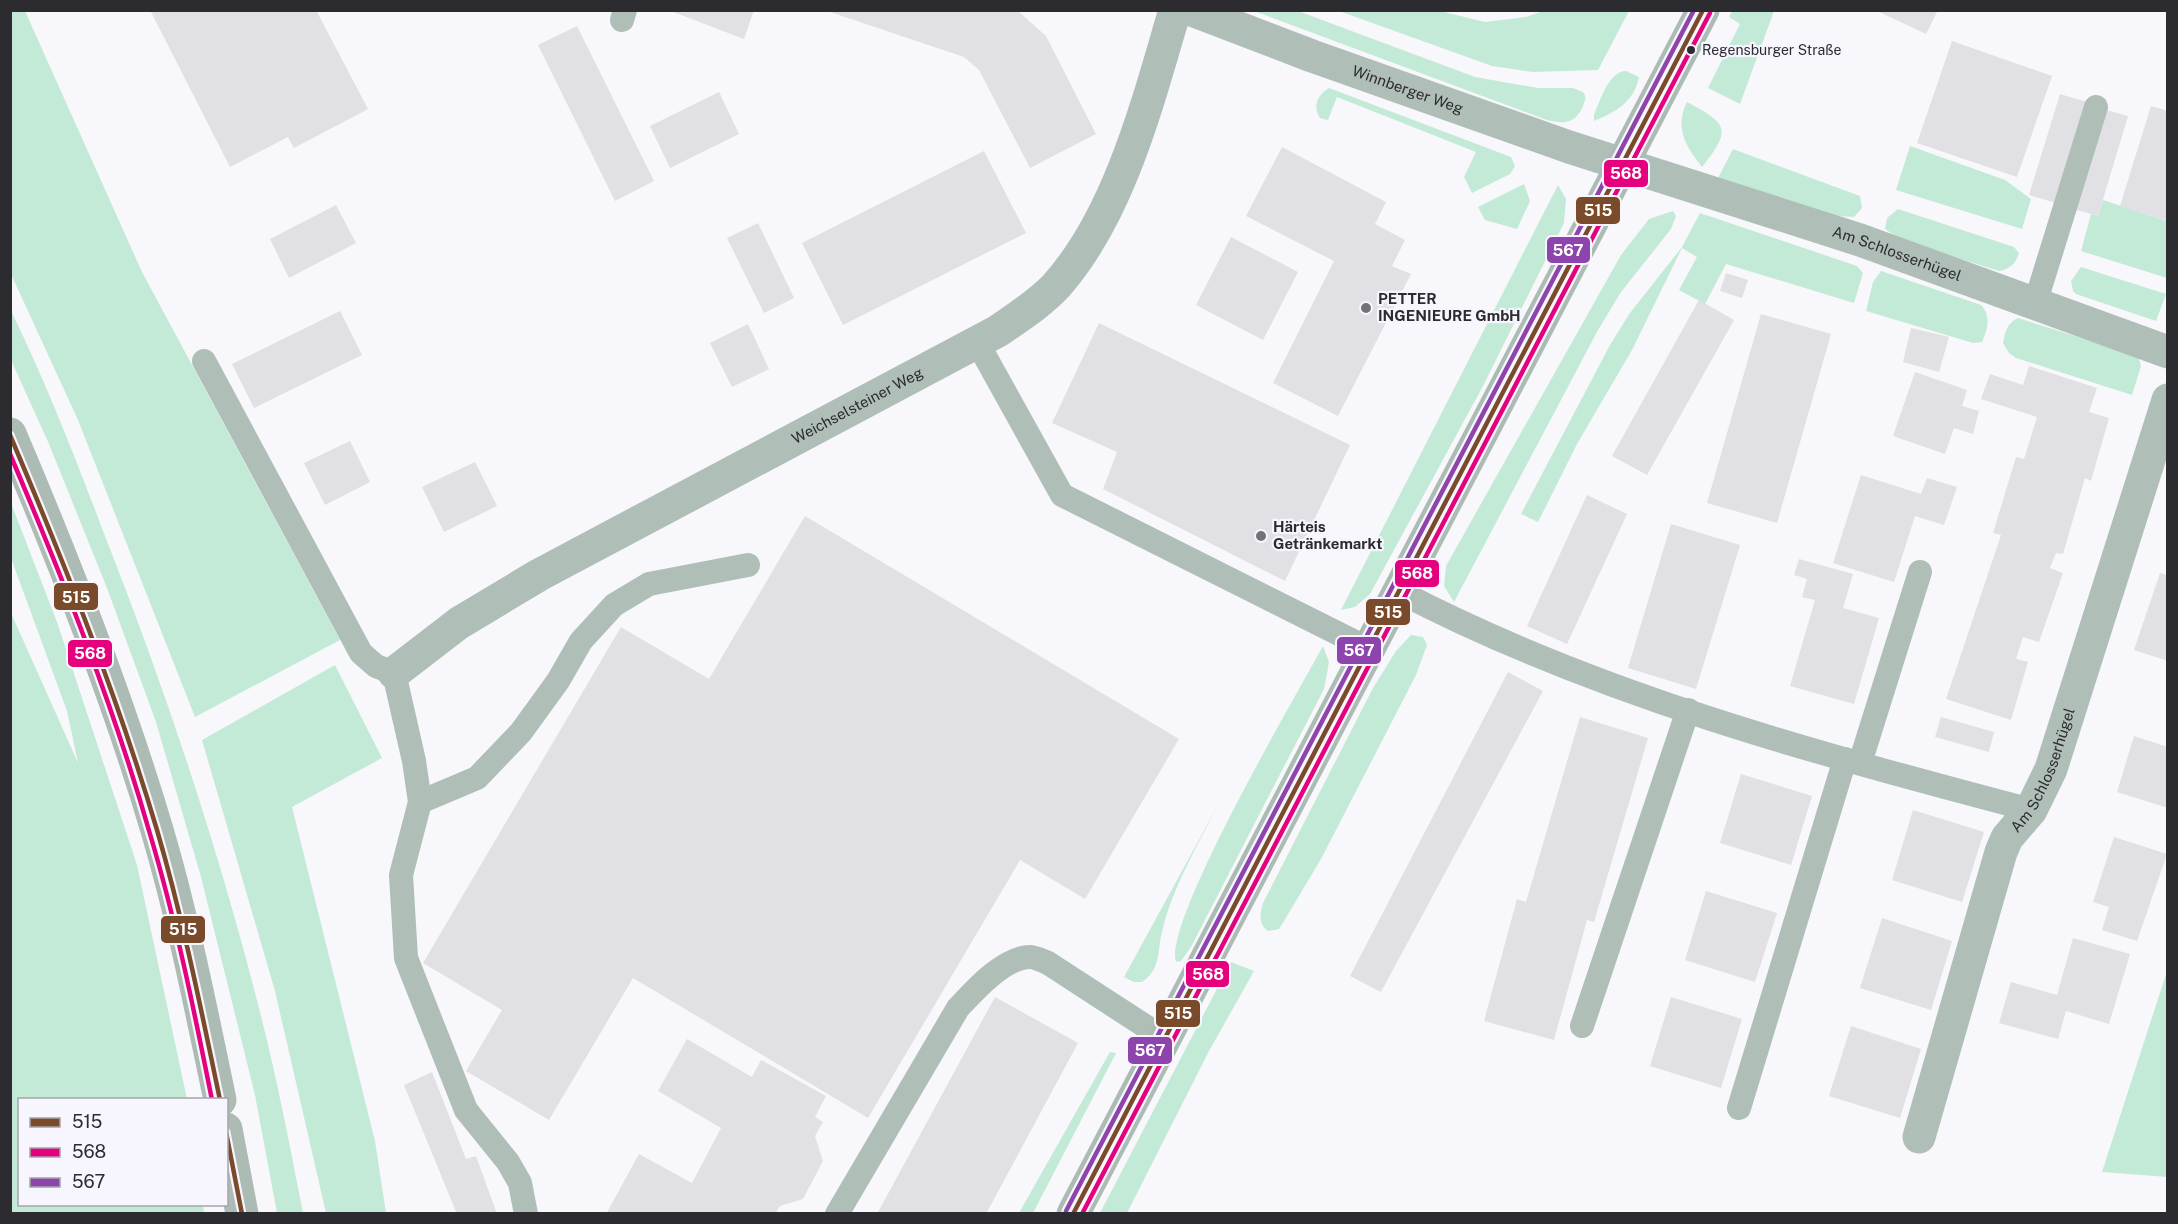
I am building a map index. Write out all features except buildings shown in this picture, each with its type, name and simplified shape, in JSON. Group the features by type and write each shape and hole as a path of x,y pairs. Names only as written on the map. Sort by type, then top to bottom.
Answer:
{"main road":[{"path":"1073,1214 1703,10"},
{"path":"10,434 81,608 132,752 178,910 220,1098"},
{"path":"228,1140 242,1214"}],"street":[{"name":"Weichselsteiner Weg","path":"394,673 459,623 529,581 977,342 1028,311 1055,287 1077,259 1103,212 1128,156 1175,10"},
{"name":"Winnberger Weg","path":"1192,10 1324,60 1623,165"},
{"name":"Am Schlosserhügel","path":"1623,165 1860,240 2168,352"},
{"name":"Am Schlosserhügel","path":"1919,1137 2001,852 2007,838 2031,810 2055,759 2168,400"}],"lane":[{"path":"2035,304 2096,107"},
{"path":"977,342 1062,495 1370,649"},
{"path":"204,361 361,653 376,666 394,673 414,760 420,802 401,876 406,958 435,1037 466,1110 516,1176 520,1183 526,1214"},
{"path":"420,802 477,778 521,732 558,681 581,641 614,605 649,584 748,565"},
{"path":"1739,1108 1853,761 1920,572"},
{"path":"1398,591 1455,621 1543,660 1788,744 2031,810"},
{"path":"1582,1026 1688,710"},
{"path":"837,1214 958,1008 983,982 1006,965 1030,957 1048,963 1165,1039"}],"green space":[{"path":"11,10 25,11 142,272 340,640 195,717 78,420 11,274"},
{"path":"1254,11 1298,11 1475,77 1538,88 1573,88 1583,92 1585,101 1577,116 1569,121 1547,120"},
{"path":"1339,11 1440,11 1485,22 1526,17 1543,11 1629,11 1598,70 1533,72 1492,66"},
{"path":"1732,11 1774,11 1740,104 1708,88 1740,24 1729,17"},
{"path":"1626,71 1639,77 1633,93 1617,110 1594,121 1602,95 1610,81 1620,72"},
{"path":"1329,88 1511,157 1515,166 1510,174 1472,193 1464,177 1476,152 1337,97 1328,120 1320,118 1316,109 1317,101"},
{"path":"1687,102 1711,116 1721,128 1718,144 1702,167 1691,152 1682,129 1683,111"},
{"path":"1910,146 2005,180 2031,199 2022,229 1896,190"},
{"path":"1733,149 1860,196 1862,208 1854,217 1837,216 1718,178"},
{"path":"1524,184 1530,201 1517,229 1485,220 1478,207"},
{"path":"1558,185 1566,199 1564,223 1483,386 1370,594 1355,607 1341,610"},
{"path":"2103,200 2167,221 2167,278 2081,251 2091,214 2098,216"},
{"path":"1898,209 2014,247 2019,253 2018,257 2012,265 1999,271 1903,241 1885,229 1887,218"},
{"path":"1673,211 1676,216 1671,229 1621,292 1598,330 1454,602 1444,586 1446,566 1621,255 1649,219"},
{"path":"1700,213 1857,266 1863,273 1854,303 1726,264 1705,304 1679,290 1697,257 1682,248 1632,350 1577,444 1538,522 1521,514 1610,345 1630,313 1682,247"},
{"path":"2081,267 2166,294 2156,321 2076,294 2071,281"},
{"path":"1881,271 1981,305 1988,322 1982,342 1973,343 1866,311 1873,282"},
{"path":"11,311 49,394 83,479 149,653 190,771 227,891 260,1012 278,1087 303,1213 277,1213 255,1095 201,877 156,722 107,588 49,444 11,360"},
{"path":"2018,318 2138,356 2141,366 2132,395 2016,358 2009,353 2003,343 2009,325"},
{"path":"11,503 57,622 137,865 187,1098 18,1098 18,1206 203,1206 204,1213 11,1213 11,613 78,763 67,711 11,558"},
{"path":"1411,635 1423,637 1427,645 1416,675 1321,859 1279,929 1268,931 1261,922 1263,903 1373,688 1396,651"},
{"path":"1323,646 1329,662 1324,689 1191,947 1181,961 1176,962 1178,939 1190,902 1210,857"},
{"path":"335,665 382,758 292,807 375,1141 386,1213 326,1213 275,991 202,740"},
{"path":"1217,807 1172,900 1152,972 1142,982 1134,982 1124,977"},
{"path":"1231,962 1254,971 1209,1051 1127,1213 1100,1213"},
{"path":"2167,971 2167,1177 2102,1172"},
{"path":"1110,1052 1116,1053 1033,1213 1019,1213"}],"transit line":[{"name":"567","path":"1066,1211 1694,10"},
{"name":"515","path":"1073,1214 1703,10"},
{"name":"568","path":"1082,1214 1710,13"},
{"name":"515","path":"10,435 89,631 125,730 157,830 191,964 220,1098"},
{"name":"568","path":"10,454 86,642 136,785 176,933 212,1098"},
{"name":"515","path":"228,1142 242,1214"}],"place":[{"name":"Regensburger Straße","path":"1691,50"},
{"name":"PETTER INGENIEURE GmbH","path":"1366,308"},
{"name":"Härteis Getränkemarkt","path":"1261,536"}]}
